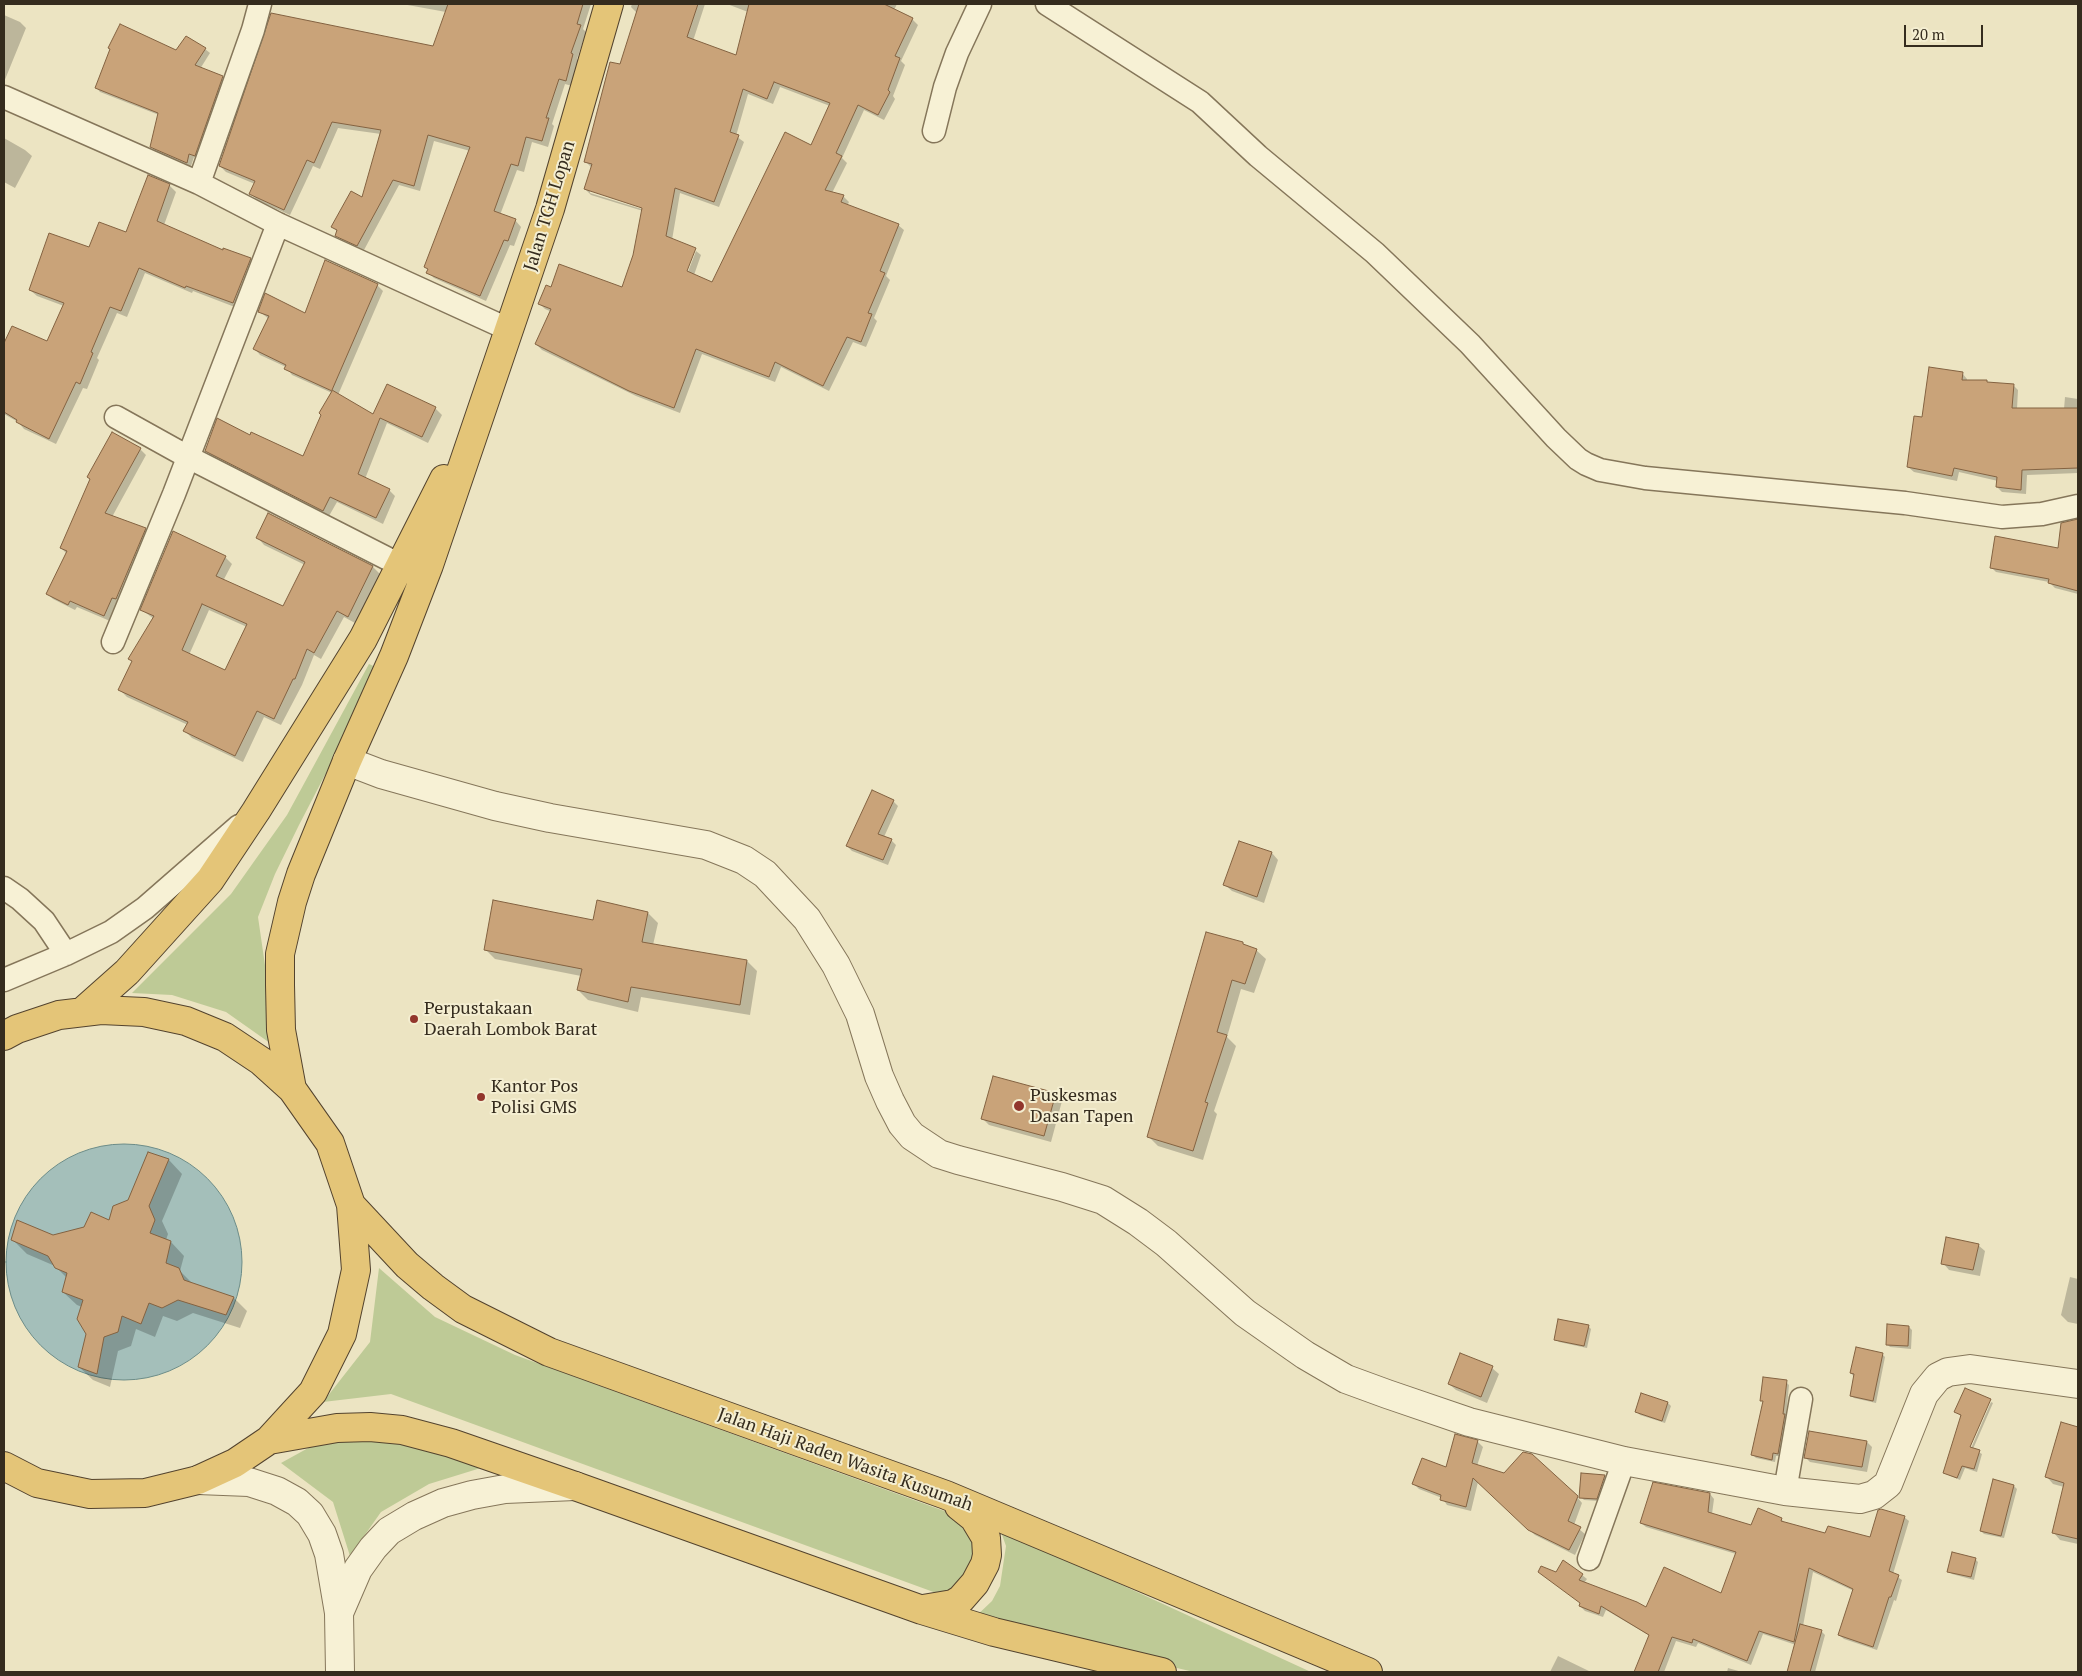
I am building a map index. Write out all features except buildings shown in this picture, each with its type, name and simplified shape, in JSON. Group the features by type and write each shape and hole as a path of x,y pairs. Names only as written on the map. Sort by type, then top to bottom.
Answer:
{"highway":[{"name":"Jalan TGH Lopan","path":"482,404 510,330 566,156 609,4"},
{"path":"82,1012 127,972 210,880 256,811 363,640 482,404"},
{"path":"292,1089 281,1030 280,954 292,902 301,874 347,761 394,656 432,557 482,404"},
{"path":"363,640 394,656"},
{"path":"4,1036 17,1029 59,1015 101,1010 144,1012 186,1021 232,1042 261,1060 292,1089 330,1143 351,1205 356,1270 342,1334 313,1392 269,1440 235,1463 198,1480 145,1493 90,1494 37,1483 4,1483"},
{"name":"Jalan Haji Raden Wasita Kusumah","path":"351,1205 408,1265 433,1287 463,1309 549,1352 946,1495 1368,1672"},
{"path":"269,1440 337,1428 370,1427 402,1430 451,1443 922,1610 994,1632 1162,1672"},
{"path":"4,1466 37,1483"},
{"path":"922,1610 953,1604 961,1599 980,1576 987,1555 986,1538 982,1528 974,1518 946,1495"}],"street":[{"path":"199,183 250,39 260,4"},
{"path":"934,131 945,87 957,53 980,4"},
{"path":"1047,4 1200,102 1258,156 1375,253 1470,344 1556,438 1586,464 1600,470 1645,478 1905,503 2002,517 2042,514 2078,506"},
{"path":"4,97 199,183 278,224 510,330"},
{"path":"114,642 278,224"},
{"path":"116,417 188,457 400,565"},
{"path":"347,761 381,774 495,806 550,818 706,845 744,860 765,874 807,919 832,958 860,1014 890,1101 902,1124 912,1136 939,1154 1103,1200 1138,1222 1166,1243 1246,1313 1305,1355 1346,1379 1469,1422 1624,1460 1785,1491 1860,1499 1879,1492 1891,1478 1924,1394 1938,1377 1948,1372 1970,1369 2078,1384"},
{"path":"4,980 66,954 111,932 145,908 256,811"},
{"path":"4,888 44,921 66,954"},
{"path":"1785,1491 1801,1399"},
{"path":"1589,1559 1624,1460"},
{"path":"198,1480 249,1482 277,1491 297,1502 310,1514 322,1534 329,1554 339,1614 340,1672"},
{"path":"339,1614 358,1569 373,1548 390,1532 414,1516 443,1503 472,1495 505,1489 575,1486"}],"green space":[{"path":"369,664 380,669 299,825 275,874 258,917 277,1048 226,1012 172,995 132,993 231,894 287,815"},
{"path":"379,1268 435,1317 515,1355 969,1520 982,1549 971,1580 939,1594 391,1394 323,1402 370,1342"},
{"path":"358,1428 484,1467 429,1484 381,1512 350,1556 333,1502 281,1463 310,1447"},
{"path":"1000,1529 1311,1672 1194,1672 972,1620 992,1601 1000,1586 1006,1546"}],"water":[{"path":"124,1144 147,1146 180,1158 199,1171 215,1187 228,1206 237,1228 242,1262 240,1285 228,1318 215,1337 199,1353 180,1366 158,1375 124,1380 101,1378 68,1366 49,1353 33,1337 20,1318 11,1296 6,1262 8,1239 20,1206 33,1187 49,1171 68,1158 90,1149"}],"place":[{"name":"Perpustakaan Daerah Lombok Barat","path":"414,1019"},
{"name":"Kantor Pos Polisi GMS","path":"481,1097"},
{"name":"Puskesmas Dasan Tapen","path":"1019,1106"}]}
